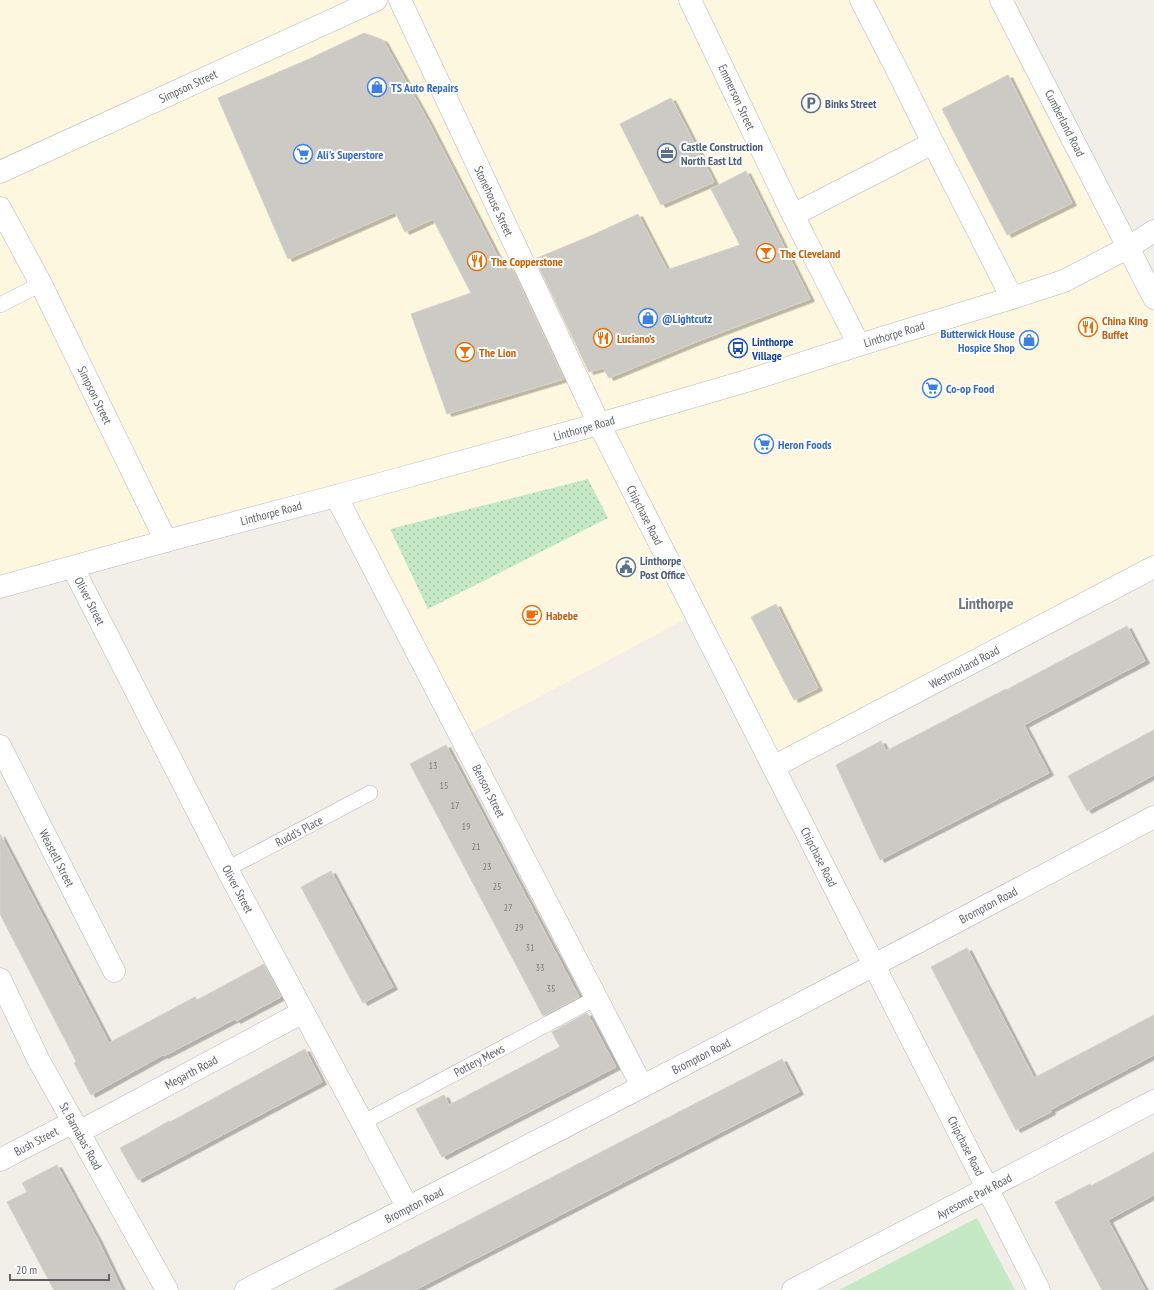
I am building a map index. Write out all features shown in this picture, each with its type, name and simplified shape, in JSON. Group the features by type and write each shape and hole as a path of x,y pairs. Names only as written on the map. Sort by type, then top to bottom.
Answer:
{"street":[{"name":"Simpson Street","path":"0,172 376,0"},
{"name":"Stonehouse Street","path":"400,0 599,424"},
{"name":"Emmerson Street","path":"690,0 793,215 859,344"},
{"path":"861,0 1012,298"},
{"name":"Cumberland Road","path":"1001,0 1154,298"},
{"path":"793,215 933,143"},
{"name":"Simpson Street","path":"0,208 41,284 166,541"},
{"name":"Linthorpe Road","path":"0,588 166,541 599,424 750,380 859,344 1064,281 1129,247 1154,231"},
{"name":"Chipchase Road","path":"599,424 1040,1290"},
{"name":"Benson Street","path":"336,496 642,1086"},
{"name":"Westmorland Road","path":"773,767 1154,567"},
{"name":"Oliver Street","path":"73,568 227,869 408,1208"},
{"name":"Weastell Street","path":"0,746 114,971"},
{"name":"Brompton Road","path":"246,1290 408,1208 874,966 1154,817"},
{"name":"St. Barnabas' Road","path":"0,979 38,1059 167,1290"},
{"name":"Megarth Road","path":"76,1127 303,1012"},
{"name":"Ayresome Park Road","path":"793,1290 1154,1101"},
{"name":"Bush Street","path":"0,1160 76,1127"}],"lane":[{"path":"0,305 41,284"},
{"name":"Rudd's Place","path":"227,869 370,793"},
{"name":"Pottery Mews","path":"362,1122 596,998"}],"shaded area":[{"path":"0,0 1002,0 1154,298 1154,567 773,767 695,614 462,738 336,496 0,580"}],"green space":[{"path":"588,479 608,518 428,609 390,529"},
{"path":"977,1218 1015,1290 839,1290"}],"building":[{"path":"364,33 383,40 429,123 505,271 512,268 564,379 447,414 411,314 471,293 433,219 405,232 395,212 288,259 218,98 307,60"},
{"path":"1008,75 1072,203 1007,235 942,109"},
{"name":"Castle Construction North East Ltd","path":"671,98 714,182 661,205 620,124"},
{"path":"746,171 810,299 701,340 609,378 603,368 589,372 535,259 638,214 667,270 740,245 711,189"},
{"path":"776,604 818,688 794,700 751,617"},
{"path":"1127,626 1145,661 1024,725 1049,773 880,860 836,765 881,741 886,751"},
{"path":"1154,730 1154,775 1087,811 1068,776"},
{"path":"446,745 579,997 543,1016 410,764"},
{"path":"0,834 109,1043 195,997 197,1000 264,964 281,997 236,1021 235,1019 164,1056 163,1055 91,1095 74,1063 76,1061 0,914"},
{"path":"331,871 393,987 363,1003 301,887"},
{"path":"967,948 1034,1078 1154,1015 1154,1055 1050,1110 1051,1112 1016,1130 931,967"},
{"path":"587,1013 616,1067 442,1157 416,1109 444,1095 449,1105 560,1047 552,1032"},
{"path":"305,1049 322,1082 138,1180 120,1148"},
{"path":"782,1059 799,1092 415,1290 333,1290"},
{"path":"1154,1152 1154,1195 1108,1220 1145,1290 1102,1290 1055,1202 1090,1184 1091,1186"},
{"path":"57,1165 98,1240 122,1290 54,1290 7,1202 27,1192 22,1183"}],"place":[{"name":"TS Auto Repairs","path":"377,87"},
{"name":"Binks Street","path":"811,103"},
{"name":"Castle Construction North East Ltd","path":"667,153"},
{"name":"Ali's Superstore","path":"303,154"},
{"name":"The Cleveland","path":"766,253"},
{"name":"The Copperstone","path":"477,261"},
{"name":"@Lightcutz","path":"648,318"},
{"name":"China King Buffet","path":"1088,327"},
{"name":"Luciano’s","path":"603,338"},
{"name":"Butterwick House Hospice Shop","path":"1029,340"},
{"name":"Linthorpe Village","path":"738,348"},
{"name":"The Lion","path":"465,352"},
{"name":"Co-op Food","path":"932,388"},
{"name":"Heron Foods","path":"764,444"},
{"name":"Linthorpe Post Office","path":"626,567"},
{"name":"Habebe","path":"532,615"}],"district":[{"name":"Linthorpe","path":"986,603"}]}
